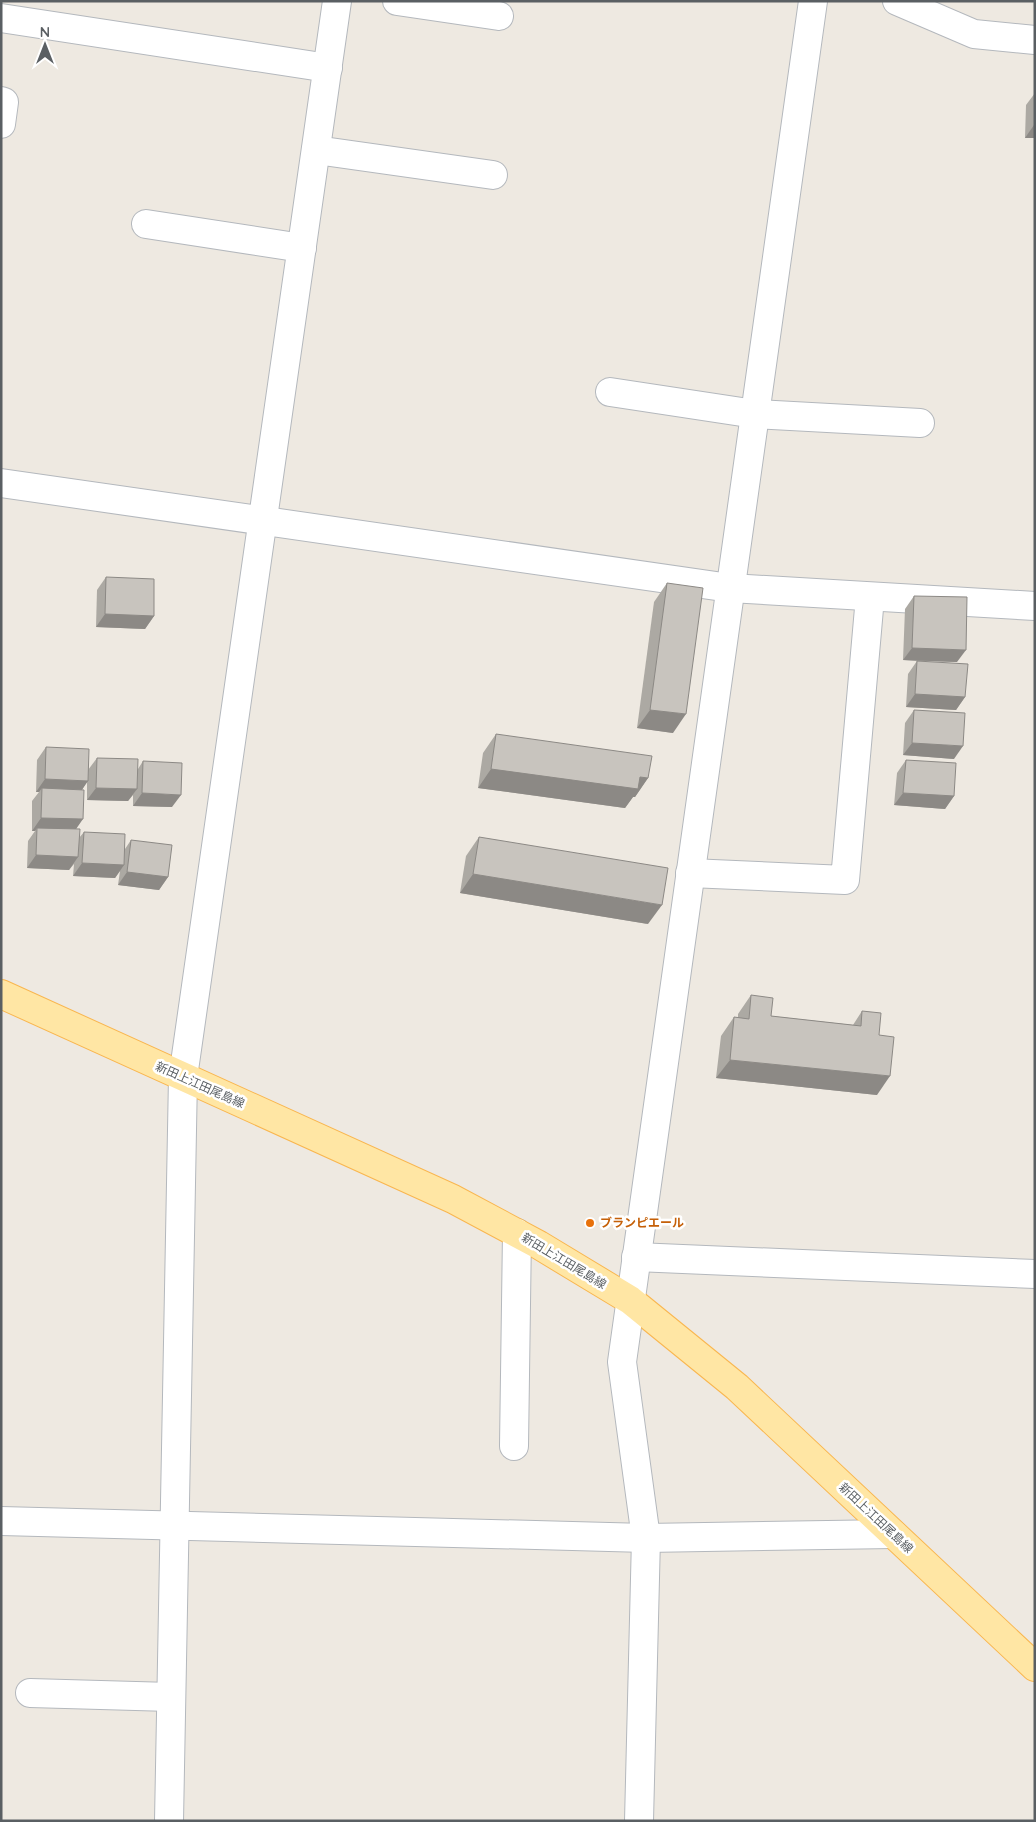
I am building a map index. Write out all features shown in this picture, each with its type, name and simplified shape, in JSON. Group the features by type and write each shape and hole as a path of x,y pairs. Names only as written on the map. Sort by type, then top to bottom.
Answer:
{"main road":[{"name":"新田上江田尾島線","path":"1,994 453,1199 517,1233 630,1300 736,1387 1035,1667"}],"street":[{"path":"169,1821 184,1077 337,1"},
{"path":"397,1 499,16"},
{"path":"639,1821 646,1538 622,1362 813,1"},
{"path":"897,1 974,34 1035,40"},
{"path":"1,18 328,68"},
{"path":"1,101 4,102 1,124"},
{"path":"316,150 493,175"},
{"path":"146,224 302,248"},
{"path":"610,392 754,414 920,423"},
{"path":"1,483 730,588 1035,606"},
{"path":"690,873 846,880 870,597"},
{"path":"514,1446 517,1233"},
{"path":"636,1257 1035,1274"},
{"path":"1,1521 175,1524 646,1538 893,1534"},
{"path":"30,1693 172,1697"}],"building":[{"path":"106,577 154,579 154,616 105,614"},
{"path":"667,583 703,588 686,714 650,710"},
{"path":"914,596 967,597 966,650 912,648"},
{"path":"917,661 968,664 965,697 915,694"},
{"path":"914,710 965,713 963,746 912,743"},
{"path":"496,734 652,756 648,778 640,777 638,789 491,769"},
{"path":"46,747 89,749 88,781 45,779"},
{"path":"97,758 138,759 137,789 96,788"},
{"path":"906,760 956,763 954,796 903,793"},
{"path":"143,761 182,763 181,795 142,793"},
{"path":"42,788 84,790 83,819 41,818"},
{"path":"37,828 80,829 78,857 36,855"},
{"path":"84,832 125,834 124,865 82,863"},
{"path":"479,837 668,868 662,905 473,874"},
{"path":"131,840 172,845 168,877 127,872"},
{"path":"751,995 773,998 771,1016 861,1026 862,1011 881,1013 879,1035 894,1037 890,1076 730,1060 734,1017 749,1019"}],"place":[{"name":"ブランピエール","path":"590,1223"}]}
